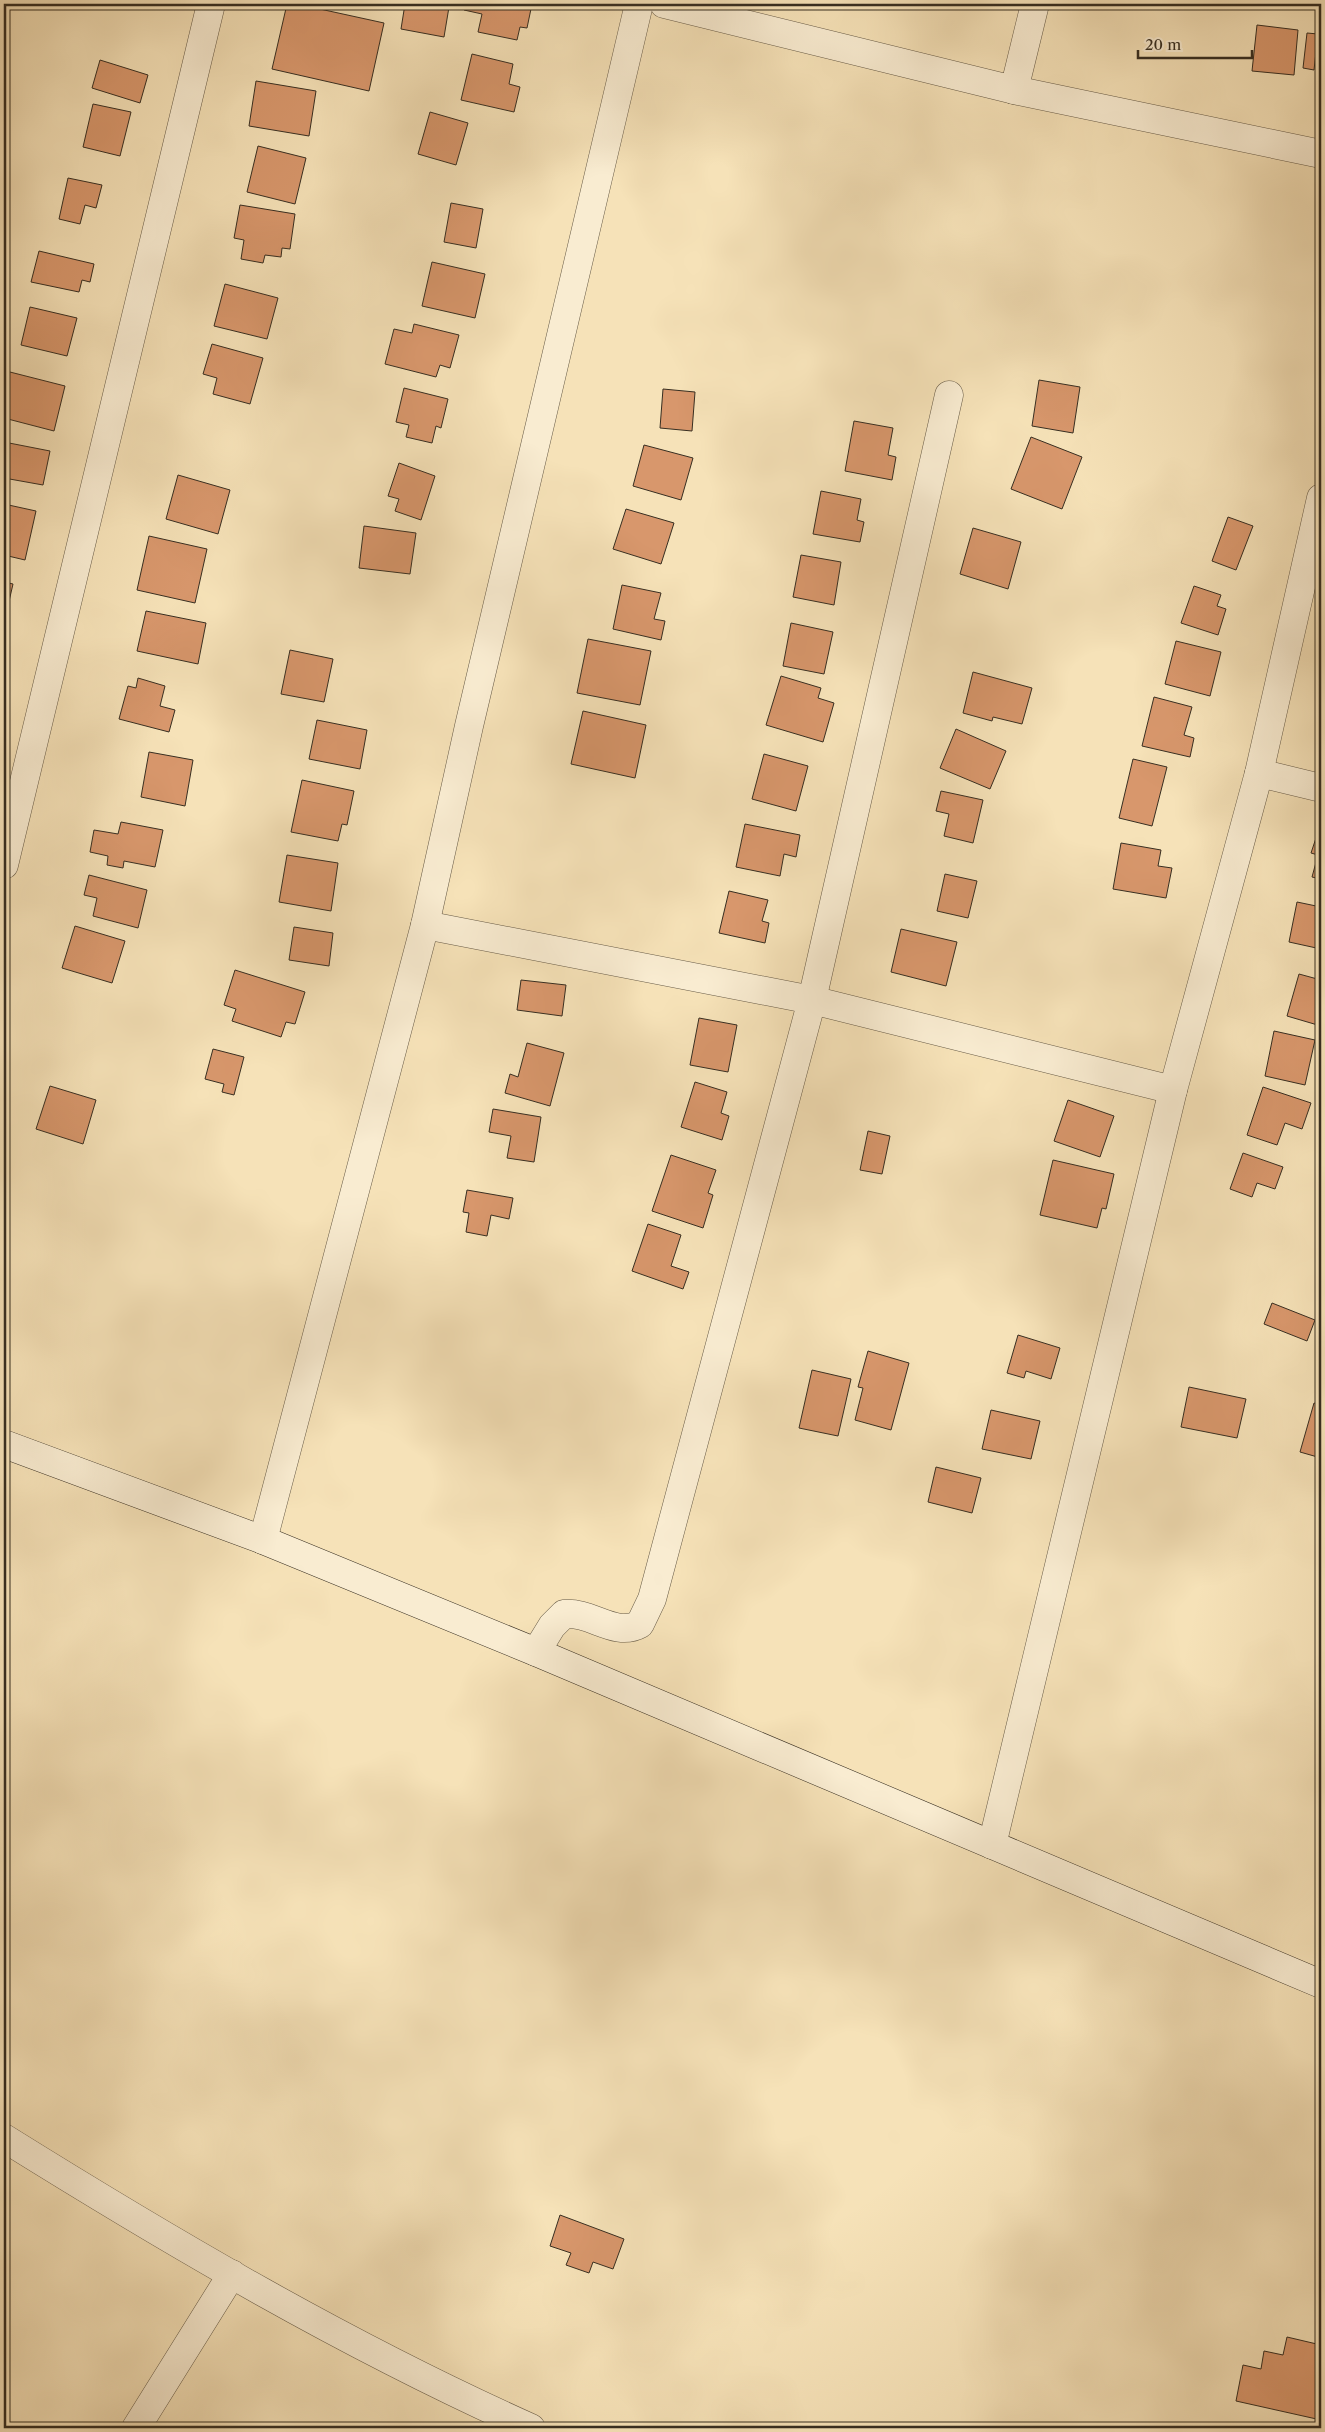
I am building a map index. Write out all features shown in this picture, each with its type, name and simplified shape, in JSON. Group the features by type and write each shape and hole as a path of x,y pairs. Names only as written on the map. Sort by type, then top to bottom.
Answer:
{"street":[{"path":"4,865 210,4"},
{"path":"263,1540 425,925 468,726 639,4"},
{"path":"664,4 1014,90 1321,154"},
{"path":"1014,90 1035,4"},
{"path":"536,1652 552,1626 564,1614 585,1615 614,1628 624,1629 640,1624 648,1612 812,1000 949,396"},
{"path":"992,1845 1173,1090 1259,773 1321,498"},
{"path":"1259,773 1321,788"},
{"path":"425,925 812,1000 1173,1090"},
{"path":"4,1444 263,1540 536,1652 1321,1984"},
{"path":"4,2138 107,2203 338,2334 531,2428"},
{"path":"136,2428 232,2274"}],"building":[{"path":"287,4 297,4 384,23 369,91 272,69"},
{"path":"405,4 460,4 459,9 449,7 444,37 401,29"},
{"path":"465,4 532,4 527,28 520,27 517,40 478,32 482,14 464,10"},
{"path":"1257,25 1298,30 1294,75 1252,71"},
{"path":"1307,33 1318,34 1314,70 1303,68"},
{"path":"472,54 513,64 509,84 520,87 514,112 461,100"},
{"path":"100,60 148,75 140,103 92,88"},
{"path":"256,81 316,91 309,136 249,126"},
{"path":"93,104 131,112 120,156 83,147"},
{"path":"430,112 468,123 456,165 418,154"},
{"path":"258,146 306,158 295,204 247,192"},
{"path":"68,178 102,185 96,208 85,205 80,224 59,219"},
{"path":"451,203 483,209 476,248 444,242"},
{"path":"240,205 295,214 290,249 282,248 281,257 265,255 263,263 241,259 244,240 234,238"},
{"path":"39,251 94,264 90,282 82,280 79,292 31,282"},
{"path":"432,262 485,274 475,318 422,306"},
{"path":"225,284 278,298 267,339 214,326"},
{"path":"30,307 77,318 67,356 21,345"},
{"path":"414,324 459,335 450,368 440,365 436,377 385,364 394,329 412,333"},
{"path":"212,344 263,358 250,404 213,394 217,378 203,374"},
{"path":"6,371 65,386 54,431 4,418 4,380"},
{"path":"1039,380 1080,387 1073,433 1032,426"},
{"path":"404,388 448,399 441,428 436,426 432,443 406,437 409,425 396,422"},
{"path":"663,389 695,392 692,431 660,428"},
{"path":"854,421 893,428 888,455 896,457 892,480 845,471"},
{"path":"1031,437 1082,457 1062,509 1011,489"},
{"path":"4,442 50,451 43,485 4,478"},
{"path":"644,445 693,458 681,500 633,486"},
{"path":"399,463 435,476 421,520 395,511 399,499 388,496"},
{"path":"178,475 230,490 218,534 166,519"},
{"path":"821,491 861,499 857,520 864,522 860,542 813,534"},
{"path":"4,504 36,511 25,560 4,555"},
{"path":"626,509 674,523 661,564 613,549"},
{"path":"1228,517 1253,526 1236,570 1212,561"},
{"path":"364,526 416,533 410,574 359,568"},
{"path":"973,528 1021,542 1008,589 960,574"},
{"path":"149,536 207,549 195,603 137,590"},
{"path":"801,555 841,562 834,605 793,597"},
{"path":"4,582 13,584 4,623"},
{"path":"622,585 661,593 654,619 665,621 661,640 613,629"},
{"path":"1194,586 1221,595 1217,606 1226,609 1218,635 1181,623"},
{"path":"146,611 206,623 198,664 137,651"},
{"path":"791,623 833,632 824,674 783,666"},
{"path":"588,639 651,651 640,705 577,693"},
{"path":"1176,641 1221,652 1210,696 1165,684"},
{"path":"290,650 333,659 324,702 281,694"},
{"path":"973,672 1032,688 1022,724 993,717 992,721 963,713"},
{"path":"781,676 821,688 818,698 834,703 823,742 766,725"},
{"path":"138,678 165,686 160,706 175,710 169,732 119,719 128,686 136,688"},
{"path":"1154,697 1192,707 1184,735 1194,738 1190,757 1142,746"},
{"path":"583,711 646,725 635,778 571,764"},
{"path":"317,720 367,730 360,769 309,759"},
{"path":"956,729 1006,751 990,789 940,768"},
{"path":"149,752 193,760 185,806 141,797"},
{"path":"764,754 808,766 796,811 752,799"},
{"path":"1133,759 1167,767 1152,826 1119,818"},
{"path":"302,780 354,791 347,825 342,824 338,841 291,832"},
{"path":"941,791 983,800 973,843 944,836 949,814 936,811"},
{"path":"121,822 163,830 155,867 124,861 123,868 107,865 108,856 90,852 94,830 118,834"},
{"path":"745,824 800,835 796,857 784,854 780,876 736,867"},
{"path":"1316,838 1321,839 1321,879 1312,877 1318,855 1311,853"},
{"path":"1121,843 1161,850 1158,866 1172,868 1166,898 1113,889"},
{"path":"287,855 338,863 331,911 279,902"},
{"path":"945,874 977,881 968,918 937,911"},
{"path":"89,875 147,890 138,928 93,916 97,898 84,895"},
{"path":"729,891 768,900 762,921 769,923 765,943 719,933"},
{"path":"1297,902 1321,907 1321,949 1289,942"},
{"path":"75,926 125,941 112,983 62,968"},
{"path":"294,927 333,933 329,966 289,960"},
{"path":"901,929 957,942 946,986 891,972"},
{"path":"235,970 305,992 295,1024 286,1022 281,1037 232,1021 236,1009 224,1005"},
{"path":"1299,974 1321,980 1321,1026 1287,1016"},
{"path":"521,980 566,985 562,1016 517,1010"},
{"path":"699,1018 737,1025 728,1072 690,1065"},
{"path":"1274,1031 1315,1040 1305,1085 1265,1076"},
{"path":"527,1043 564,1053 550,1106 505,1093 510,1074 518,1077"},
{"path":"213,1049 244,1057 234,1095 222,1092 224,1084 205,1079"},
{"path":"695,1082 727,1092 721,1113 729,1116 722,1140 681,1127"},
{"path":"50,1086 96,1100 83,1144 36,1129"},
{"path":"1263,1087 1311,1103 1302,1129 1285,1123 1277,1145 1247,1135"},
{"path":"1068,1100 1114,1116 1100,1157 1054,1141"},
{"path":"493,1109 541,1117 534,1162 507,1158 511,1136 489,1132"},
{"path":"868,1131 890,1136 882,1174 860,1170"},
{"path":"1243,1153 1283,1167 1275,1189 1257,1183 1252,1197 1230,1189"},
{"path":"671,1155 716,1170 708,1193 713,1195 703,1228 652,1211"},
{"path":"1053,1160 1114,1174 1106,1209 1102,1208 1097,1228 1040,1215"},
{"path":"467,1190 513,1198 509,1219 491,1215 487,1236 466,1232 469,1213 463,1212"},
{"path":"648,1224 681,1235 671,1266 689,1272 683,1289 632,1271"},
{"path":"1272,1303 1315,1320 1307,1341 1264,1324"},
{"path":"1018,1335 1060,1348 1051,1379 1026,1371 1024,1378 1007,1373"},
{"path":"868,1351 909,1363 891,1430 855,1420 863,1388 858,1387"},
{"path":"812,1370 851,1379 838,1436 799,1428"},
{"path":"1189,1387 1246,1399 1237,1438 1181,1427"},
{"path":"1314,1403 1321,1405 1321,1458 1300,1452"},
{"path":"991,1410 1040,1421 1031,1459 982,1449"},
{"path":"936,1467 981,1478 972,1513 928,1502"},
{"path":"560,2215 624,2239 613,2269 593,2262 589,2273 566,2265 571,2253 550,2246"},
{"path":"1287,2337 1321,2345 1321,2420 1236,2401 1243,2365 1261,2369 1264,2351 1283,2355"}]}
